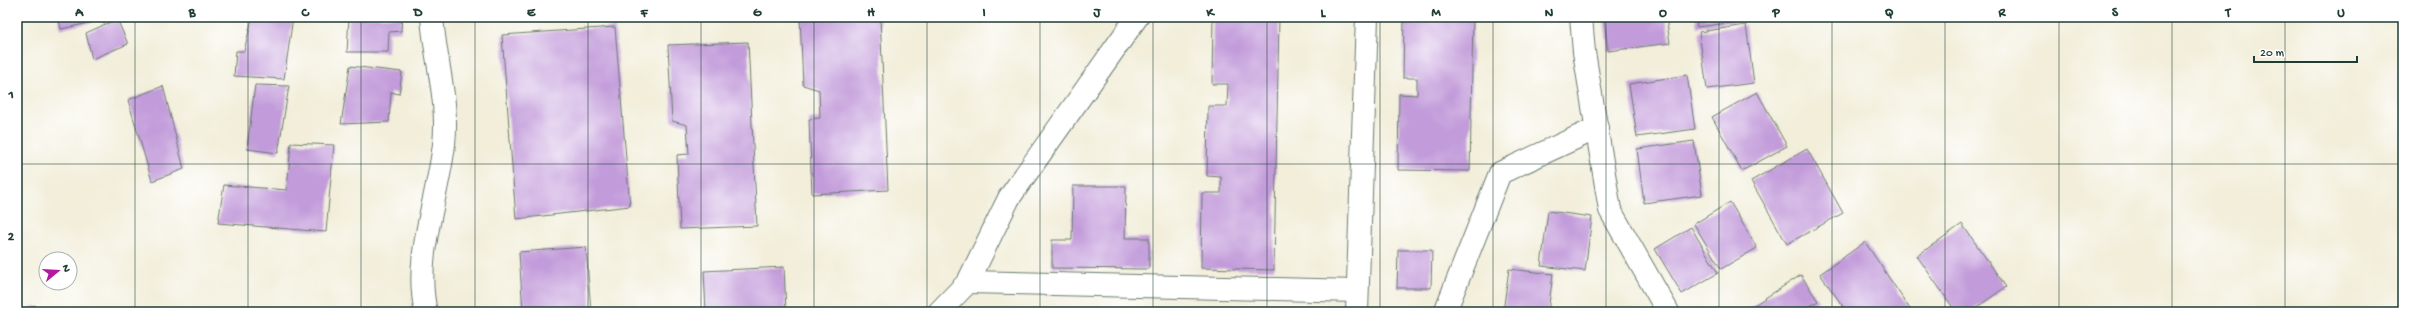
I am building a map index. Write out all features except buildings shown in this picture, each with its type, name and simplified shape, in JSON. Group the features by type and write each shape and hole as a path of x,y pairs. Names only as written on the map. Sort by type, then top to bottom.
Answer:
{"street":[{"path":"426,312 422,266 444,143 444,100 432,17"},
{"path":"939,312 968,282 1009,198 1138,17"},
{"path":"1357,312 1367,17"},
{"path":"1581,17 1610,210 1668,312"},
{"path":"1445,312 1500,173 1597,128"},
{"path":"968,282 1357,291"}]}
